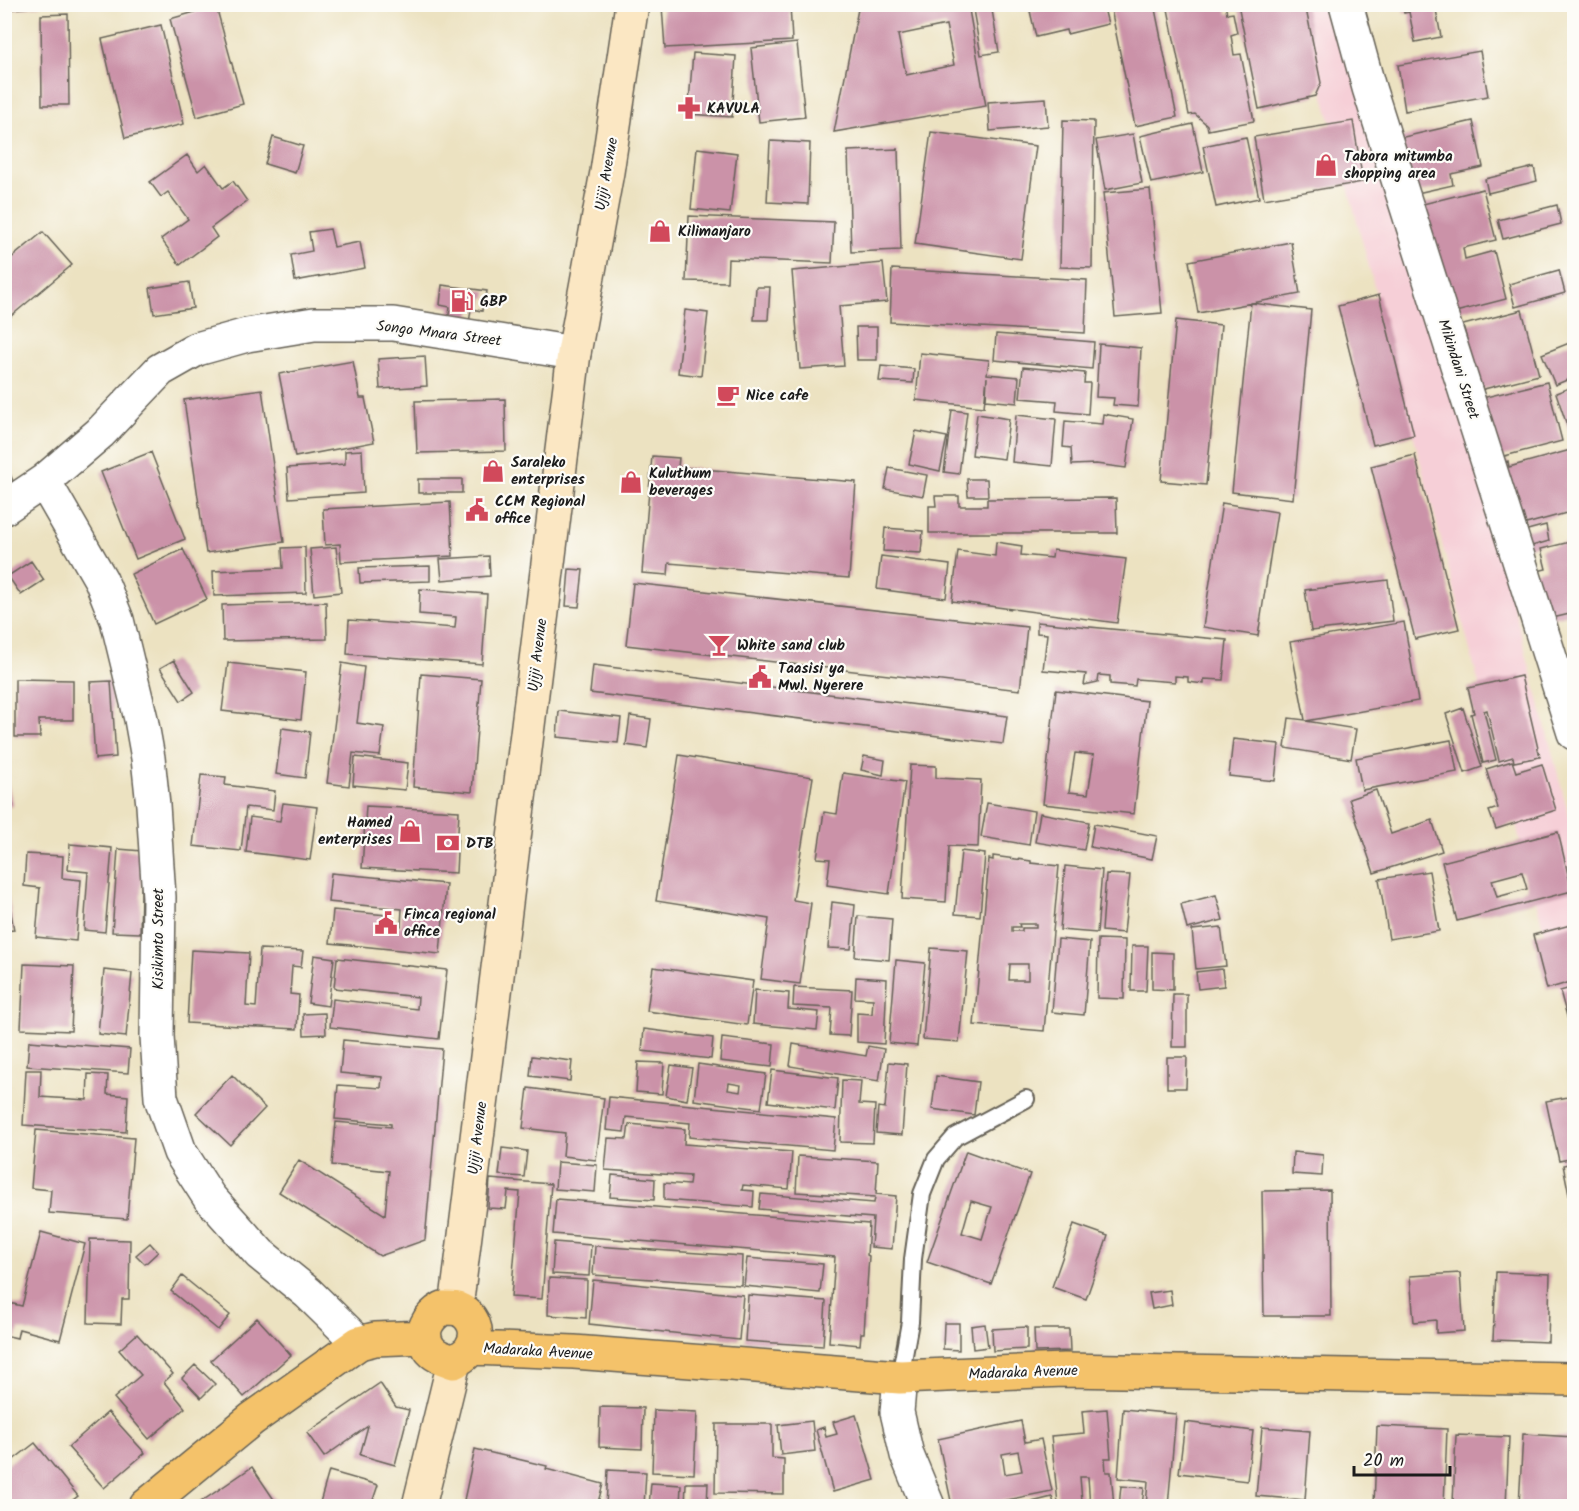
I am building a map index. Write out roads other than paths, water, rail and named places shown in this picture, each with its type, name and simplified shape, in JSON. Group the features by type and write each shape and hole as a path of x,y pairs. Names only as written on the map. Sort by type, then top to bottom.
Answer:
{"main road":[{"name":"Ujiji Avenue","path":"456,1308 574,353 607,172 632,4"},
{"path":"418,1506 463,1355 476,1336 474,1324 467,1314 456,1308 443,1308 433,1314 426,1324 424,1337 429,1348 438,1357 463,1355"},
{"path":"146,1506 252,1419 358,1343 375,1338 424,1337"},
{"name":"Madaraka Avenue","path":"463,1355 574,1352 900,1377 1064,1370 1575,1379"}],"street":[{"name":"Mikindani Street","path":"1346,4 1369,88 1575,733"},
{"name":"Songo Mnara Street","path":"4,508 44,481 100,433 160,370 197,349 247,335 314,324 393,324 574,353"},
{"name":"Kisikimto Street","path":"44,481 101,580 117,620 141,719 152,793 159,897 157,1036 160,1098 180,1152 209,1197 260,1254 308,1293 358,1343"},
{"path":"900,1377 897,1412 907,1455 928,1506"}],"lane":[{"path":"900,1377 910,1322 913,1259 922,1194 936,1159 955,1137 1026,1099"}],"place":[{"name":"KAVULA","path":"689,108"},
{"name":"Tabora mitumba shopping area","path":"1326,165"},
{"name":"Kilimanjaro","path":"660,231"},
{"name":"GBP","path":"462,301"},
{"name":"Nice cafe","path":"728,395"},
{"name":"Saraleko enterprises","path":"493,471"},
{"name":"Kuluthum beverages","path":"631,482"},
{"name":"CCM Regional office","path":"477,510"},
{"name":"White sand club","path":"719,645"},
{"name":"Taasisi ya Mwl. Nyerere","path":"760,677"},
{"name":"Hamed enterprises","path":"410,831"},
{"name":"DTB","path":"448,843"},
{"name":"Finca regional office","path":"386,923"}]}
